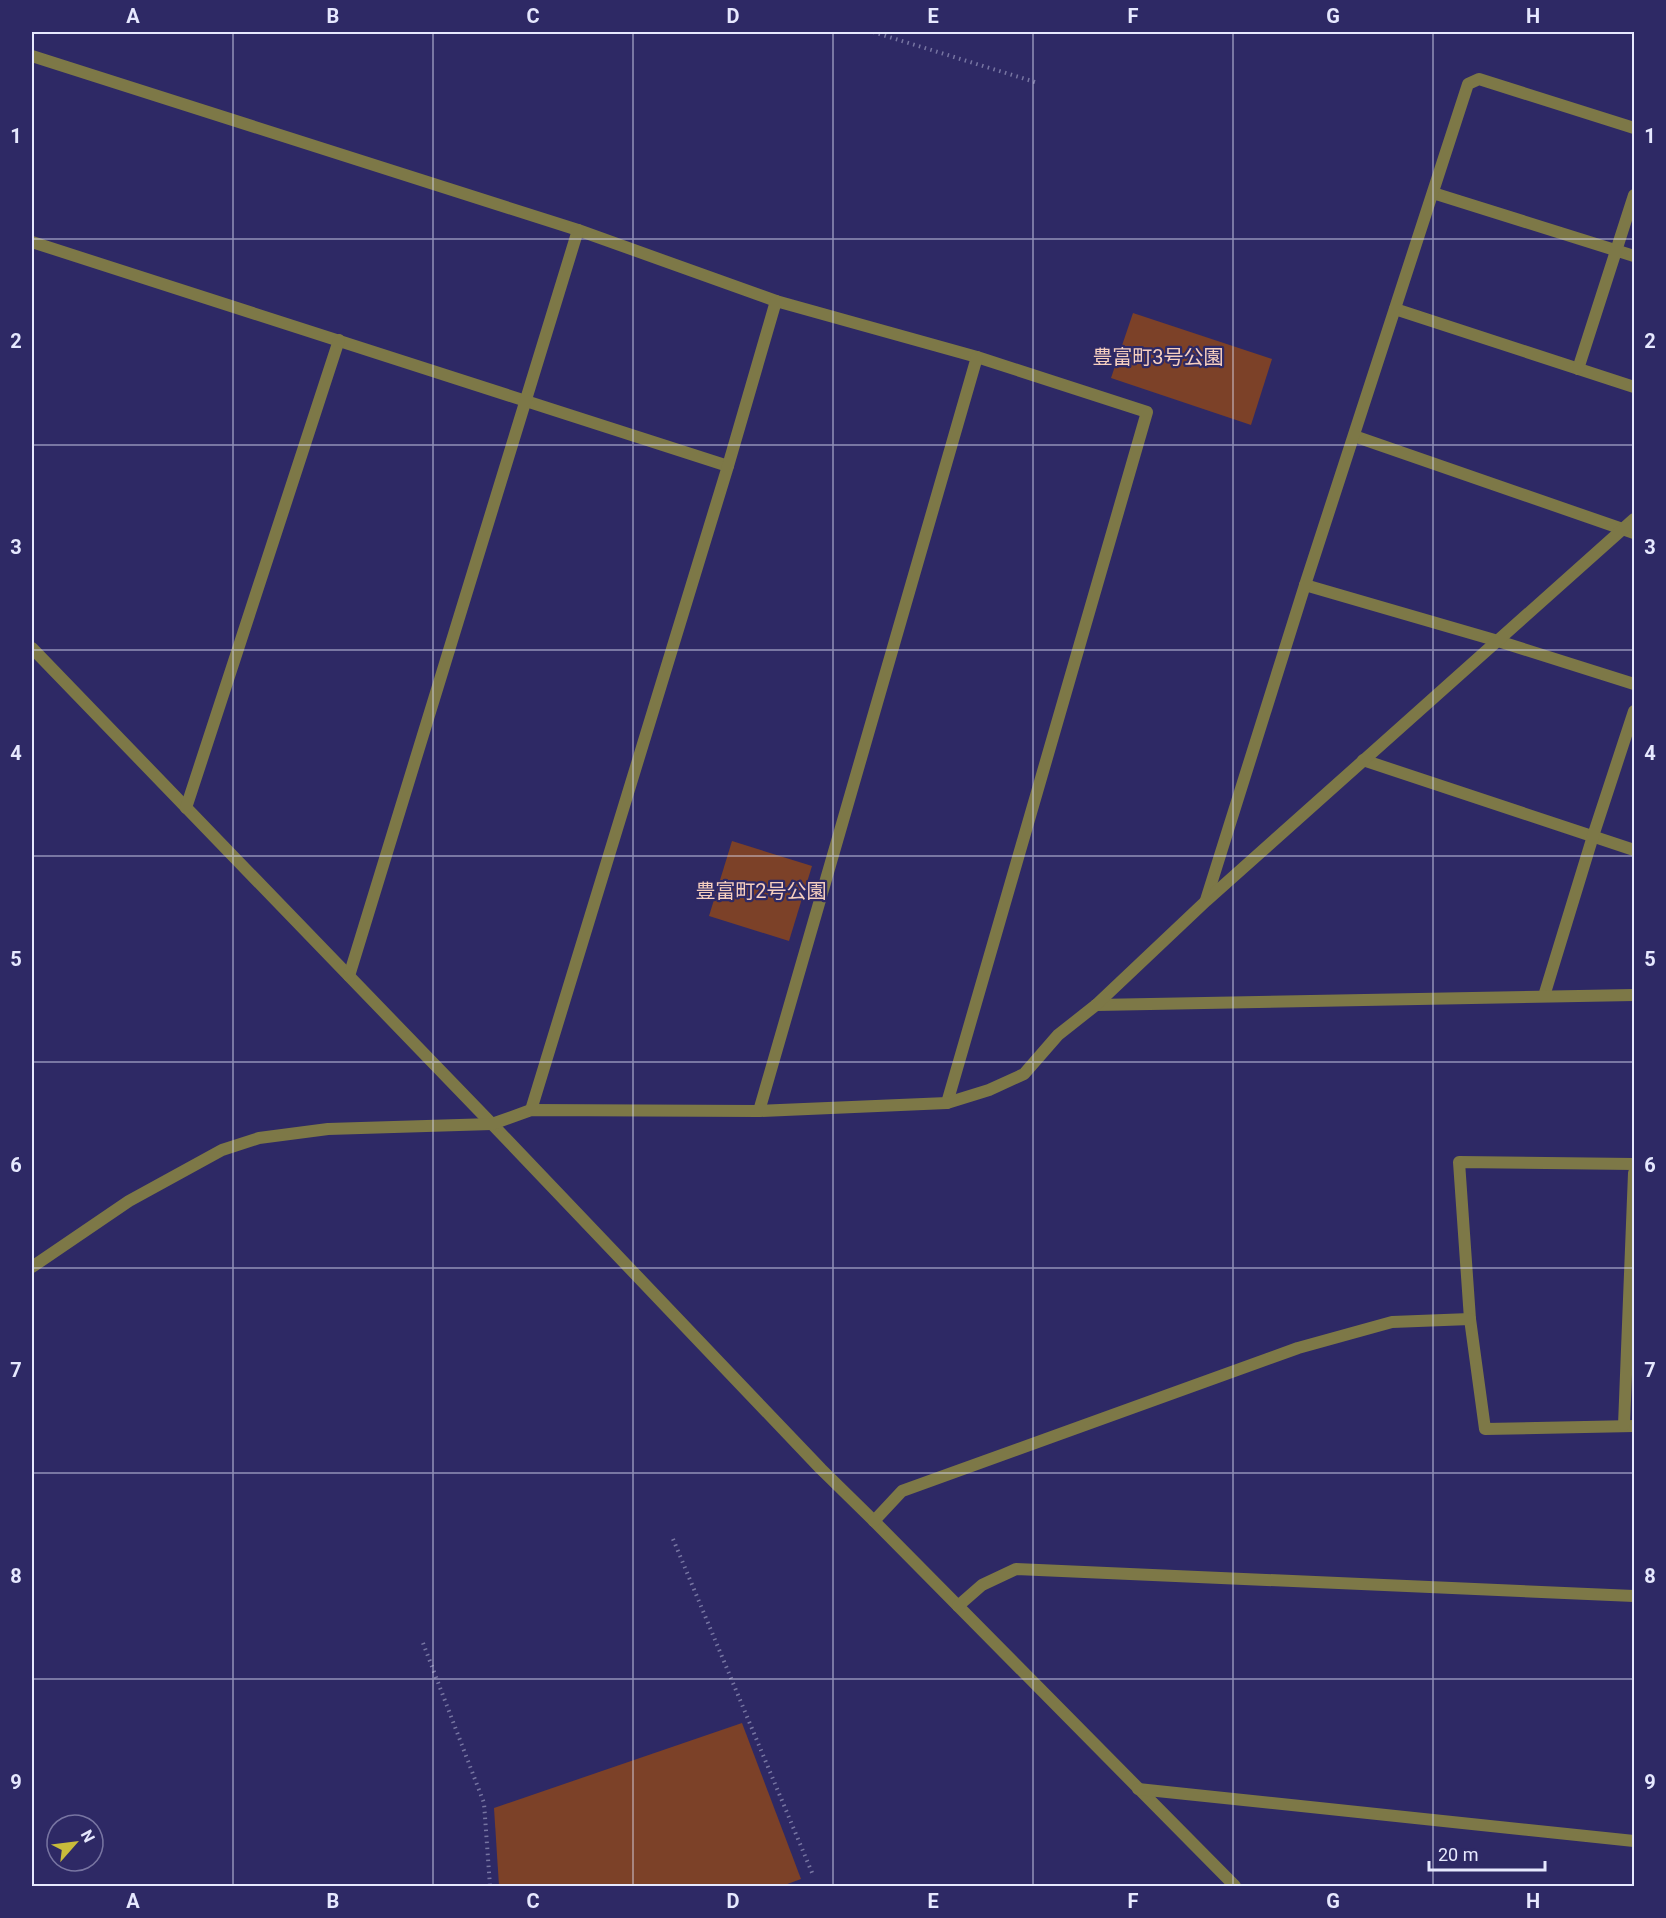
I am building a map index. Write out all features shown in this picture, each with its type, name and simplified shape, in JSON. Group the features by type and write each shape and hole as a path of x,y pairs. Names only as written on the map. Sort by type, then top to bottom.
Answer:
{"street":[{"path":"32,56 578,230 776,301 977,357 1147,412 947,1103"},
{"path":"1206,901 1305,585 1468,84 1479,78 1635,128"},
{"path":"1433,193 1635,256"},
{"path":"1578,369 1635,195"},
{"path":"349,976 578,230"},
{"path":"32,242 728,466"},
{"path":"531,1110 728,466 776,301"},
{"path":"1395,309 1635,387"},
{"path":"186,808 339,340"},
{"path":"759,1111 977,357"},
{"path":"1354,436 1629,531"},
{"path":"32,1267 129,1201 222,1150 260,1138 328,1129 492,1124 531,1110 759,1111 947,1103 989,1090 1024,1074 1058,1035 1096,1005 1206,901 1497,641 1629,531 1635,519"},
{"path":"1305,585 1635,684"},
{"path":"32,648 492,1124 820,1469 1235,1887"},
{"path":"1544,996 1593,836 1635,711"},
{"path":"1364,760 1635,850"},
{"path":"1096,1005 1635,996"},
{"path":"1635,1164 1459,1162 1470,1320 1485,1429 1629,1425 1635,1173"},
{"path":"874,1521 903,1491 1298,1348 1392,1322 1470,1320"},
{"path":"958,1606 982,1585 1016,1569 1635,1596"},
{"path":"1138,1789 1635,1841"}],"path":[{"path":"873,32 1035,82"},
{"path":"673,1539 813,1875"},
{"path":"423,1643 484,1803 490,1887"}],"green space":[{"name":"豊富町3号公園","path":"1133,313 1272,359 1251,425 1111,378"},
{"name":"豊富町2号公園","path":"732,841 812,866 789,941 709,916"},
{"path":"742,1723 801,1879 782,1886 499,1886 494,1808"}]}
